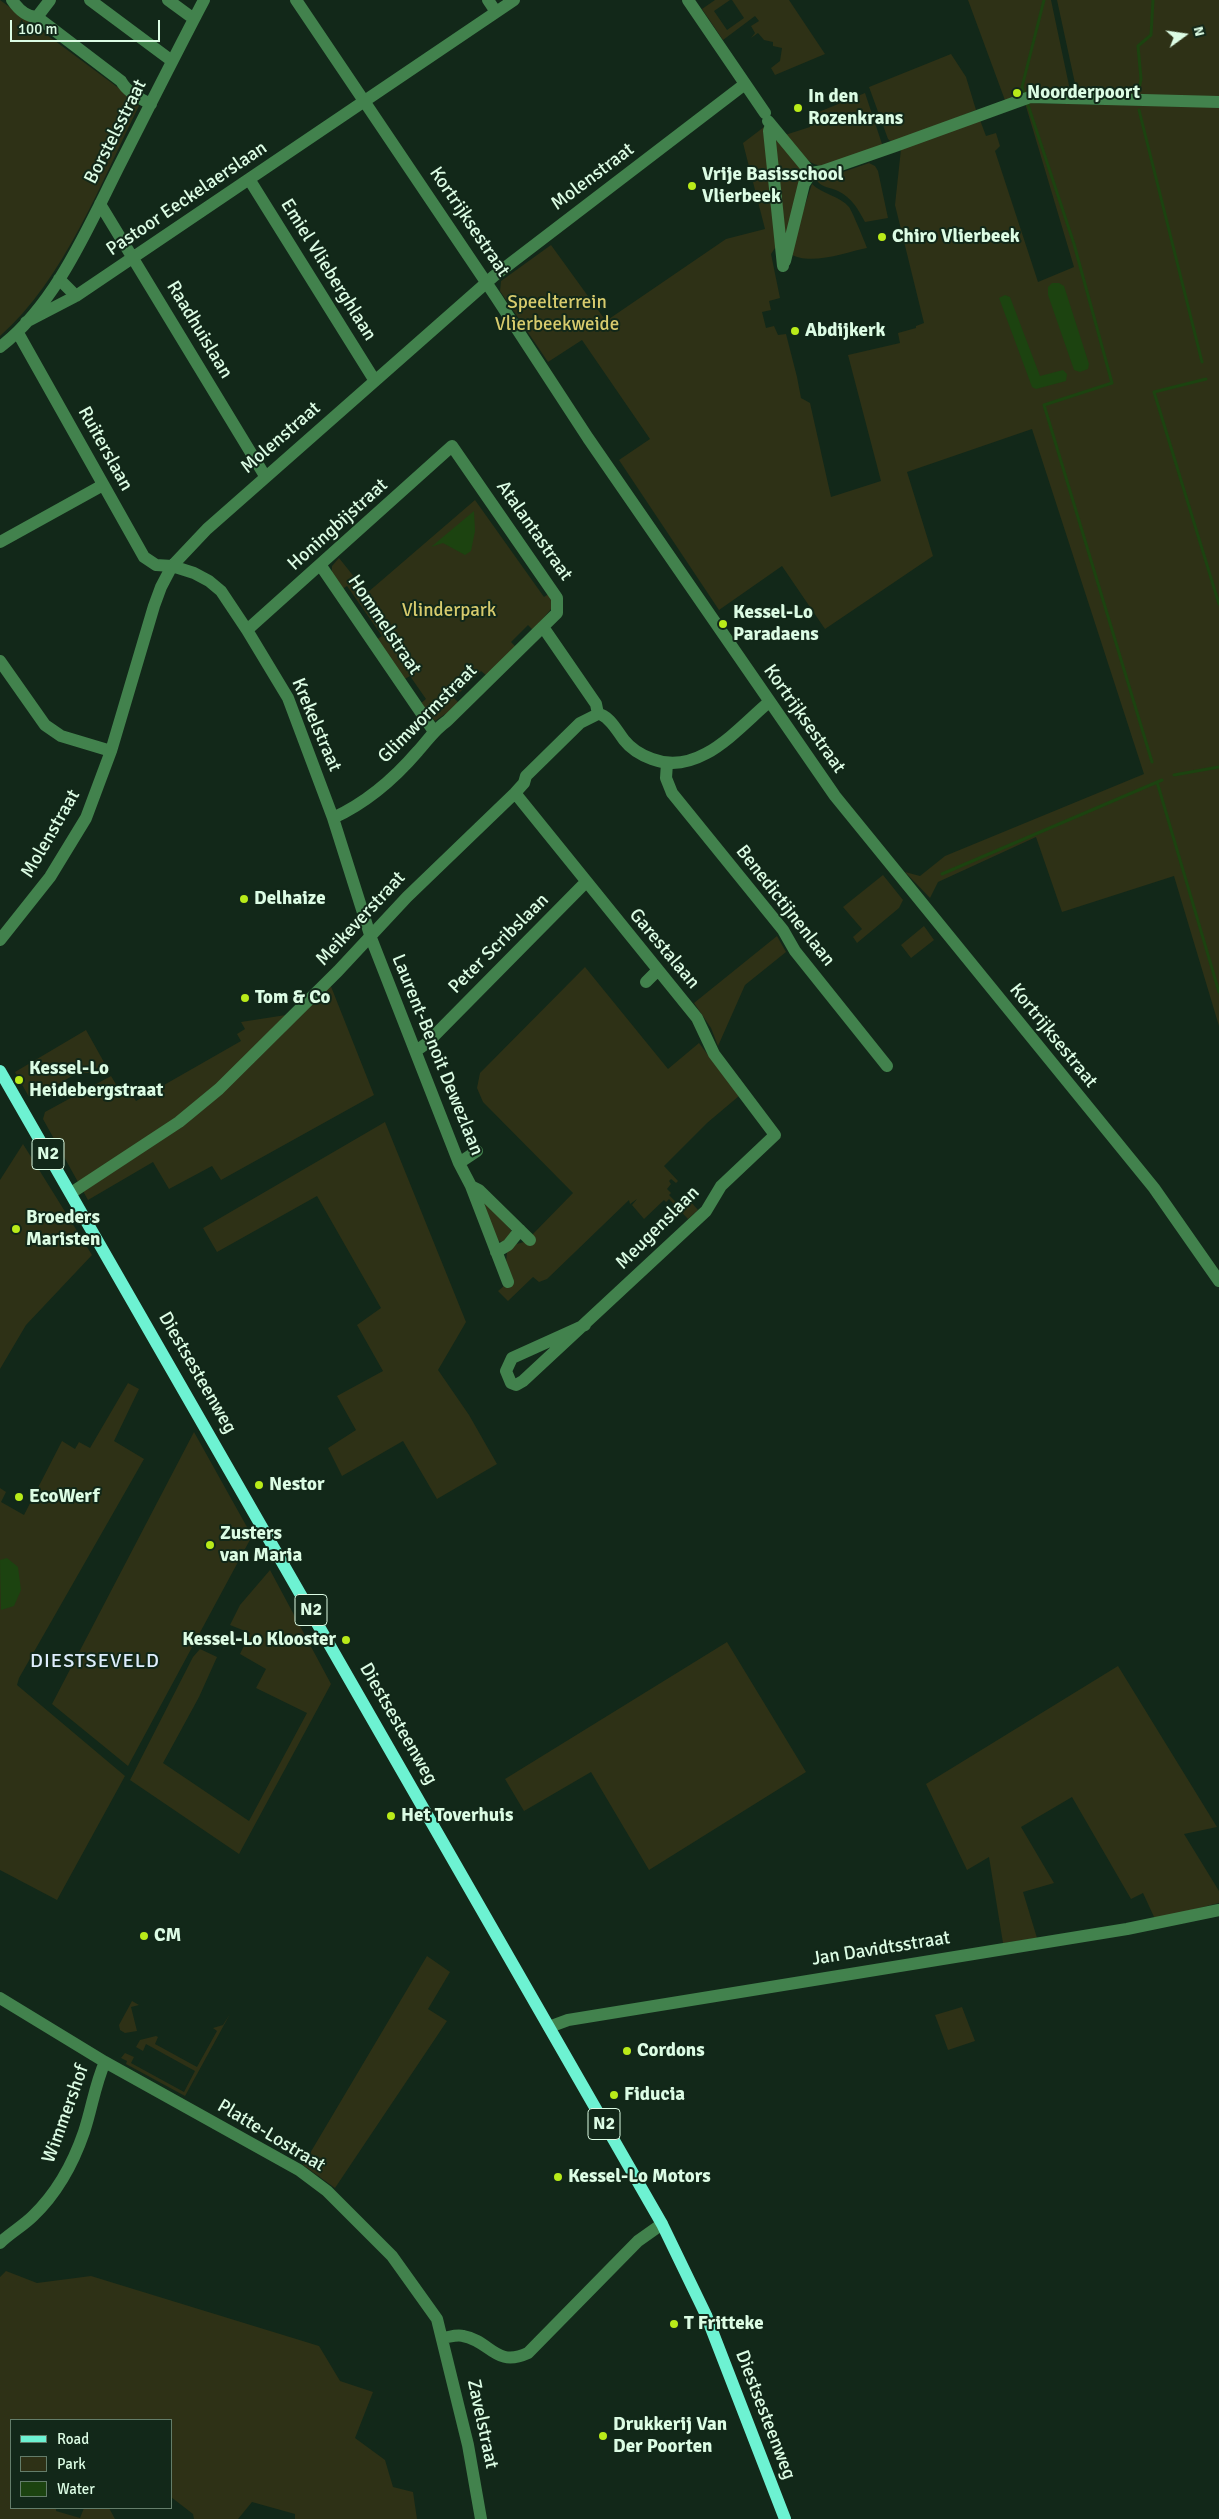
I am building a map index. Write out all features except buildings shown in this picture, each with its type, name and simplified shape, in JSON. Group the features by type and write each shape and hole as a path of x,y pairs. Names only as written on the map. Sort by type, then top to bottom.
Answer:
{"main road":[{"name":"Diestsesteenweg","path":"0,1071 662,2224 706,2315 785,2519"}],"street":[{"path":"12,0 18,8 30,17 37,17 121,81 132,92 151,104"},
{"path":"37,17 50,0"},
{"path":"90,0 172,61"},
{"path":"168,0 194,18"},
{"name":"Borstelsstraat","path":"0,347 18,333 59,279 100,204 204,0"},
{"name":"Kortrijksestraat","path":"296,0 487,283 588,438 835,796 1154,1188 1219,1281"},
{"path":"488,0 496,12"},
{"name":"Pastoor Eeckelaerslaan","path":"26,322 76,296 514,0"},
{"path":"688,0 768,119 811,173"},
{"name":"Molenstraat","path":"0,940 34,899 69,848 86,818 111,751 154,606 172,566 207,529 265,476 487,283 746,84"},
{"path":"768,119 783,266 804,184 811,173 824,171 1030,98 1219,102"},
{"name":"Emiel Vlieberghlaan","path":"249,179 375,381"},
{"name":"Raadhuislaan","path":"100,204 265,476"},
{"path":"59,279 76,296"},
{"name":"Ruiterslaan","path":"18,333 144,557 156,565 172,566"},
{"name":"Honingbijstraat","path":"248,630 452,446"},
{"name":"Atalantastraat","path":"452,446 557,598 557,613 543,626"},
{"path":"0,542 103,485"},
{"name":"Krekelstraat","path":"172,566 209,581 221,591 248,630 288,698 333,818 370,938"},
{"name":"Hommelstraat","path":"321,566 433,730"},
{"path":"543,626 596,704 598,714 606,716 628,744 637,752 650,759 674,764 702,756 769,702"},
{"name":"Glimwormstraat","path":"333,818 356,808 372,796 417,752 433,730 447,721 543,626"},
{"path":"0,661 45,725 61,736 111,751"},
{"name":"Meikeverstraat","path":"71,1194 179,1122 219,1089 370,938 407,897 515,793 524,783 526,776 580,723 598,714"},
{"name":"Benedictijnenlaan","path":"667,763 666,778 672,793 783,930 795,951 887,1066"},
{"name":"Garestalaan","path":"515,793 585,883 697,1018 714,1054 775,1135"},
{"name":"Peter Scribslaan","path":"416,1051 427,1043 585,883"},
{"name":"Laurent-Benoit Dewezlaan","path":"370,938 508,1282"},
{"path":"646,982 658,970"},
{"name":"Meugenslaan","path":"585,1325 512,1358 506,1374 511,1383 516,1385 538,1368 585,1325 706,1212 721,1186 775,1135"},
{"path":"460,1163 477,1151"},
{"name":"Laurent-Benoit Dewezlaan","path":"471,1186 479,1190 530,1240"},
{"path":"496,1252 508,1245 520,1230"},
{"path":"529,1350 538,1368"},
{"name":"Jan Davidtsstraat","path":"549,2027 568,2020 1127,1929 1219,1910"},
{"name":"Platte-Lostraat","path":"0,1998 105,2062 299,2170 327,2191 392,2256 437,2319 444,2338"},
{"name":"Wimmershof","path":"0,2243 32,2217 53,2194 72,2163 85,2130 98,2077 105,2062"},
{"path":"444,2338 465,2336 503,2358 516,2358 528,2353 638,2241 662,2224"},
{"name":"Zavelstraat","path":"444,2338 474,2476 481,2519"}],"green space":[{"path":"0,0 132,98 139,106 95,197 62,259 23,313 0,336"},
{"path":"715,0 730,0 714,11 727,30 744,18 732,0 789,0 825,54 775,75 771,68 780,61 782,48 773,46 773,42 764,40 758,33 751,38 755,33 751,26 759,21 755,16 723,40 702,9"},
{"path":"968,0 1051,0 1071,95 1006,103"},
{"path":"1057,0 1219,0 1219,99 1080,93 1076,88"},
{"path":"951,54 966,77 976,110 893,143 888,139 869,87"},
{"path":"865,93 883,147 822,166 816,165 805,158 785,135 810,127 809,116"},
{"name":"Speelterrein Vlierbeekweide","path":"1025,103 1219,107 1219,1026 1174,876 1062,912 1036,837 938,882 930,898 905,872 920,876 945,856 1144,774 1032,429 907,472 933,556 825,629 782,566 719,610 619,460 650,439 582,340 548,362 500,291 501,281 551,245 606,321 726,239 765,229 743,143 764,127 775,241 775,248 771,254 780,298 769,301 771,310 762,312 766,328 774,326 778,335 786,334 801,398 810,403 831,497 881,481 848,355 900,343 898,333 916,328 916,326 924,323 895,205 901,149 980,120 986,136 996,133 1000,146 995,151 1038,282 1074,267"},
{"path":"774,136 802,169 803,174 784,249"},
{"path":"869,163 875,166 878,171 888,218 865,222 851,200 838,191 817,181"},
{"path":"812,184 841,200 849,207 867,248 817,259 797,257 789,253"},
{"name":"Vlinderpark","path":"475,500 544,597 550,593 552,608 533,630 528,625 511,642 516,647 487,676 481,671 454,698 460,704 435,721 420,704 426,699 410,676 403,680 376,640 382,636 347,586 341,590 332,577 332,566 339,558 367,593"},
{"path":"883,875 903,900 899,908 857,943 853,937 862,929 843,907"},
{"path":"924,926 934,940 911,958 901,945"},
{"path":"777,936 786,952 745,985 718,1046 711,1028 694,1003"},
{"path":"585,967 668,1069 699,1043 739,1096 707,1123 664,1166 678,1181 676,1183 671,1179 669,1181 671,1184 667,1189 671,1193 669,1195 683,1209 691,1202 698,1210 688,1219 669,1199 666,1202 664,1200 644,1219 632,1205 637,1199 630,1204 629,1200 547,1279 539,1282 533,1277 508,1301 498,1291 504,1286 507,1252 513,1245 524,1242 532,1235 573,1193 483,1102 477,1088 480,1073"},
{"path":"330,984 374,1095 221,1180 212,1166 169,1189 153,1162 88,1200 43,1119 45,1112 111,1076 123,1096 130,1092 136,1101 241,1041 237,1034 245,1029 241,1022 286,1015"},
{"path":"86,1030 105,1064 88,1073 79,1072 34,1098 29,1097 15,1072"},
{"path":"385,1122 466,1322 438,1370 469,1415 497,1464 437,1499 403,1441 342,1476 328,1448 356,1430 337,1396 383,1371 357,1325 381,1308 317,1196 217,1252 203,1228"},
{"path":"23,1144 92,1255 26,1325 0,1369 0,1180"},
{"path":"480,1196 511,1230 511,1234 503,1242 496,1241"},
{"path":"128,1383 139,1389 114,1441 144,1459 19,1678 17,1685 125,1776 57,1900 0,1870 0,1488 6,1492 1,1502 24,1515 62,1441 75,1449 79,1442 90,1448"},
{"path":"194,1432 252,1536 128,1766 52,1704"},
{"path":"270,1570 331,1684 239,1854 130,1780 193,1657 200,1649 217,1657 199,1697 163,1763 249,1821 307,1713 256,1688 266,1669 240,1654 250,1633 230,1625 240,1605"},
{"path":"727,1642 806,1772 649,1870 591,1772 524,1811 505,1779"},
{"path":"1118,1666 1217,1827 1184,1834 1219,1891 1219,1903 1155,1919 1143,1893 1131,1899 1072,1797 1021,1827 1054,1883 1023,1892 1037,1938 1003,1943 989,1857 967,1870 926,1784"},
{"path":"427,1956 450,1972 428,2009 447,2021 335,2188 303,2165"},
{"path":"132,2001 139,2005 131,2007 137,2031 125,2033 120,2030 119,2025"},
{"path":"962,2007 975,2041 948,2050 935,2015"},
{"path":"230,2014 185,2096 126,2064 127,2061 121,2058 125,2053 134,2057 131,2063 184,2092 195,2071 146,2044 143,2051 136,2047 140,2040 156,2036 158,2037 155,2044 197,2067 217,2031 213,2028 223,2025"},
{"path":"6,2271 37,2283 91,2276 319,2346 340,2381 373,2392 355,2438 385,2460 393,2487 413,2492 417,2519 295,2519 295,2514 252,2502 238,2519 194,2519 193,2514 172,2498 172,2419 10,2419 10,2509 56,2509 56,2511 80,2518 84,2509 110,2509 115,2519 0,2519 0,2277"}],"water":[{"path":"1052,283 1059,283 1064,286 1089,364 1088,369 1080,372 1074,370 1048,295 1048,287"},
{"path":"1005,295 1010,297 1040,376 1063,370 1067,374 1066,381 1036,389 1032,387 999,298"},
{"path":"474,511 475,531 471,551 465,555 443,543 431,547"},
{"path":"7,1558 18,1567 21,1590 14,1606 1,1610 0,1560"}],"waterway":[{"path":"1025,95 1022,87 1044,0"},
{"path":"1138,93 1141,79 1138,46 1151,35 1153,0"},
{"path":"1028,105 1074,244 1112,383 1044,405 1152,762"},
{"path":"1139,110 1202,362"},
{"path":"1206,379 1154,392 1219,604"},
{"path":"1174,775 1219,767"},
{"path":"942,874 1162,780"},
{"path":"1157,782 1219,992"}],"place":[{"name":"Noorderpoort","path":"1017,93"},
{"name":"In den Rozenkrans","path":"798,108"},
{"name":"Vrije Basisschool Vlierbeek","path":"692,186"},
{"name":"Chiro Vlierbeek","path":"882,237"},
{"name":"Abdijkerk","path":"795,331"},
{"name":"Kessel-Lo Paradaens","path":"723,624"},
{"name":"Delhaize","path":"244,899"},
{"name":"Tom & Co","path":"245,998"},
{"name":"Kessel-Lo Heidebergstraat","path":"19,1080"},
{"name":"Broeders Maristen","path":"16,1229"},
{"name":"Nestor","path":"259,1485"},
{"name":"EcoWerf","path":"19,1497"},
{"name":"Zusters van Maria","path":"210,1545"},
{"name":"Kessel-Lo Klooster","path":"346,1640"},
{"name":"Het Toverhuis","path":"391,1816"},
{"name":"CM","path":"144,1936"},
{"name":"Cordons","path":"627,2051"},
{"name":"Fiducia","path":"614,2095"},
{"name":"Kessel-Lo Motors","path":"558,2177"},
{"name":"T Fritteke","path":"674,2324"},
{"name":"Drukkerij Van Der Poorten","path":"603,2436"}],"district":[{"name":"DIESTSEVELD","path":"95,1662"}]}
